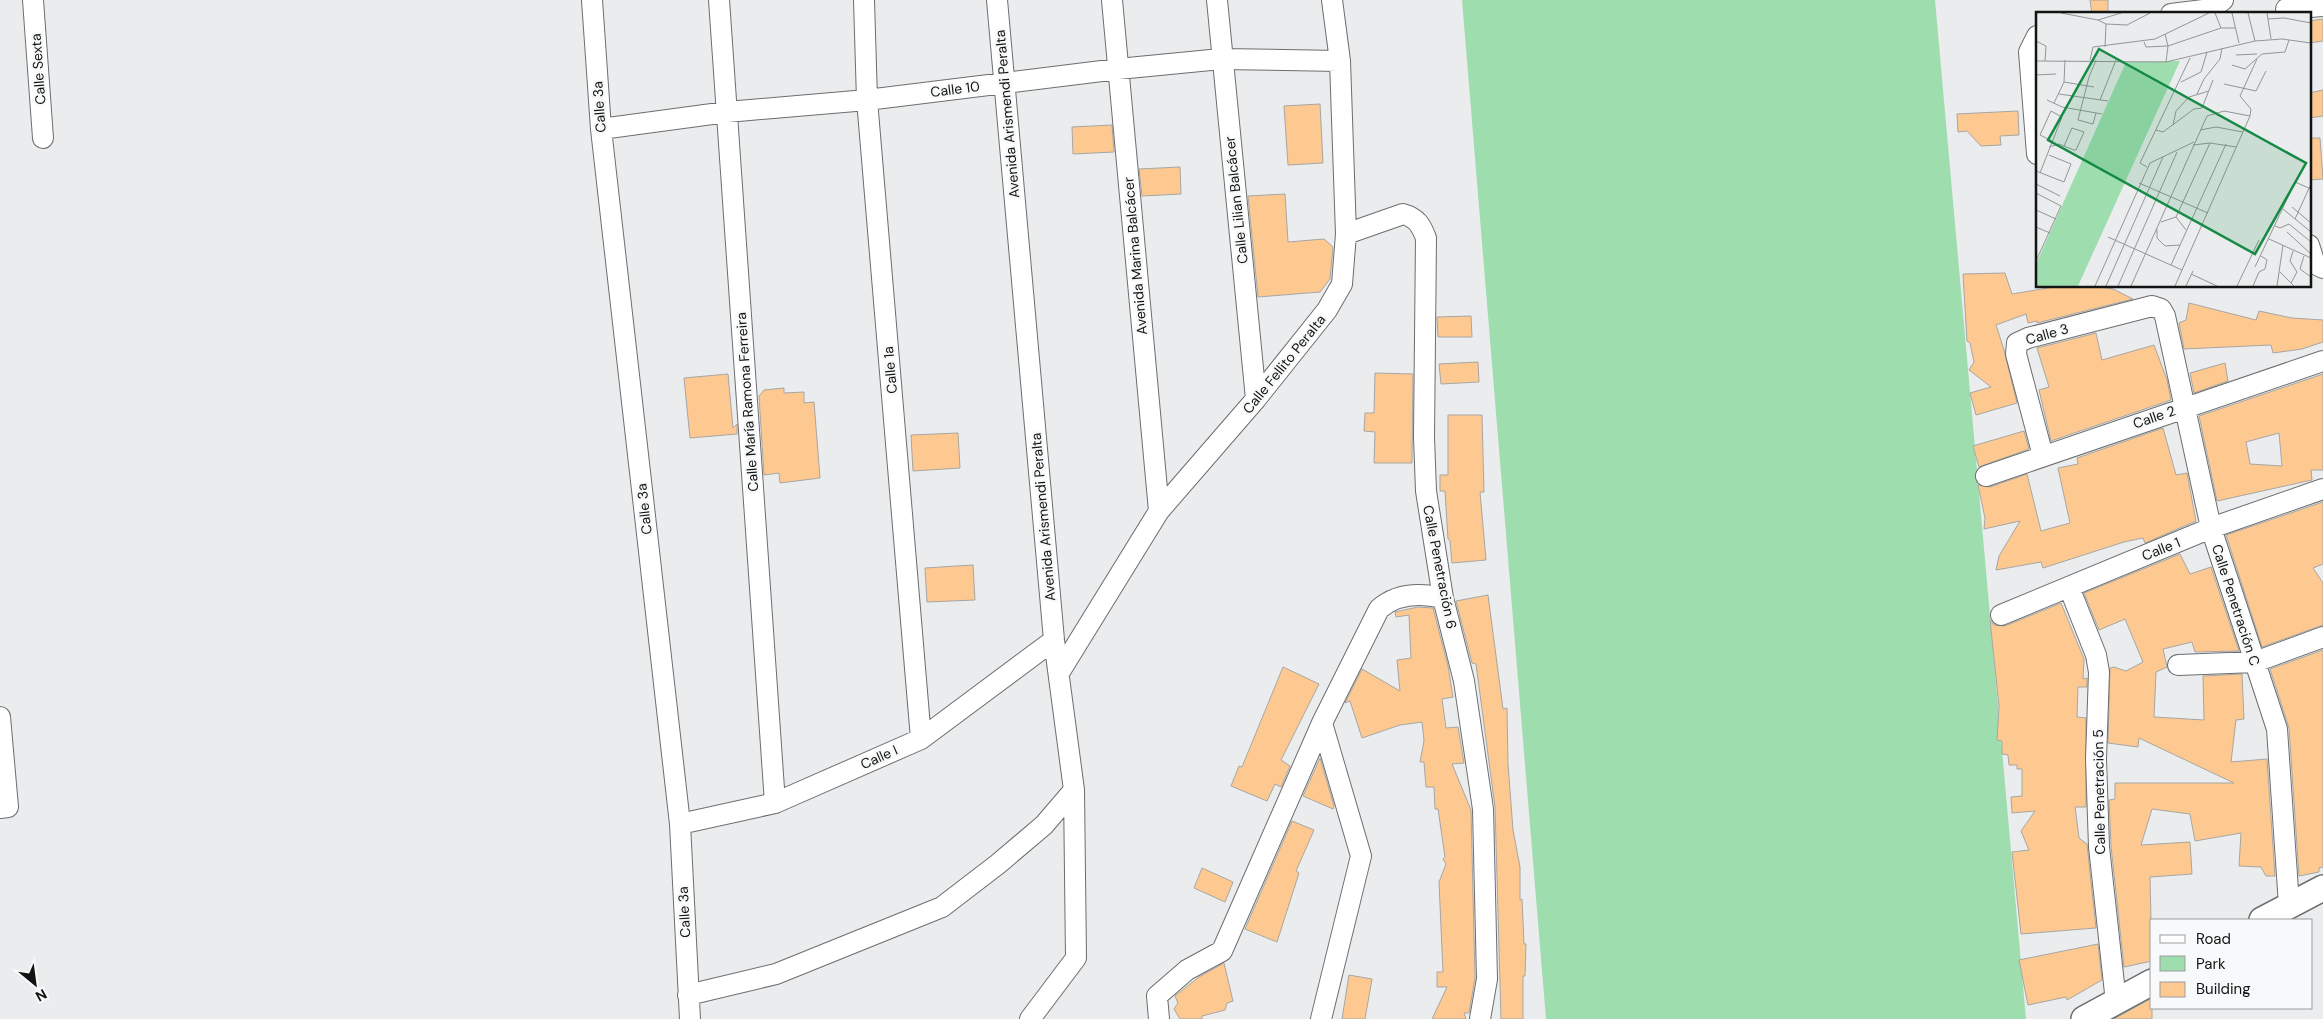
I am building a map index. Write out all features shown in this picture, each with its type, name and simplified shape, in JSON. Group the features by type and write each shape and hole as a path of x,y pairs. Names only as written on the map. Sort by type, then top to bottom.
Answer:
{"street":[{"name":"Calle Sexta","path":"33,0 43,138"},
{"name":"Calle 3a","path":"592,0 601,129 680,824 690,1019"},
{"name":"Calle María Ramona Ferreira","path":"719,0 775,803"},
{"name":"Calle 1a","path":"864,0 867,100 921,739"},
{"name":"Avenida Arismendi Peralta","path":"997,0 1054,640 1074,790 1076,958 1030,1019"},
{"name":"Avenida Marina Balcácer","path":"1112,0 1159,511"},
{"name":"Calle Lilian Balcácer","path":"1217,0 1221,59 1256,400"},
{"name":"Calle Fellito Peralta","path":"1059,673 1159,511 1256,400 1336,297 1342,284 1346,234 1340,61 1332,0"},
{"path":"2187,12 2211,9 2223,0"},
{"path":"2286,8 2323,6"},
{"path":"2036,38 2029,52 2036,141"},
{"name":"Calle 10","path":"601,129 727,112 867,100 1118,69 1221,59 1340,61"},
{"name":"Calle Penetración 6","path":"1346,234 1403,214 1413,216 1421,225 1426,238 1424,437 1426,491 1443,598 1464,681 1483,809 1487,979 1480,1019"},
{"path":"2310,249 2314,264 2323,268"},
{"name":"Calle 3","path":"2043,456 2016,354 2017,343 2028,338 2152,306 2161,309"},
{"name":"Calle Penetración C","path":"2161,309 2165,316 2211,528 2277,730 2289,905"},
{"name":"Calle 2","path":"1986,476 2185,406 2323,361"},
{"name":"Calle 1","path":"2000,615 2211,528 2323,489"},
{"name":"Calle Penetración 5","path":"2069,587 2096,655 2099,672 2096,758 2099,847 2116,1002"},
{"path":"1159,1019 1157,996 1187,970 1222,951 1322,723 1379,609 1389,601 1408,596 1424,594 1443,598"},
{"path":"2178,665 2255,662 2323,637"},
{"name":"Calle I","path":"680,824 775,803 921,739 1054,640"},
{"path":"0,717 8,807 0,808"},
{"path":"1321,1019 1361,856 1322,723"},
{"path":"688,995 776,974 942,906 998,864 1044,825 1074,790"},
{"path":"2264,919 2323,888"},
{"path":"2084,1019 2150,983"}],"green space":[{"path":"1462,0 1935,0 2026,1019 1546,1019"}],"building":[{"path":"2090,0 2108,0 2108,12 2092,12"},
{"path":"2323,19 2323,41 2310,43 2310,21"},
{"path":"2323,90 2323,116 2310,118 2310,93"},
{"path":"1320,104 1323,163 1288,165 1284,106"},
{"path":"2018,111 2019,135 2000,136 2001,145 1981,146 1967,131 1958,132 1957,114"},
{"path":"1112,125 1114,152 1073,154 1072,127"},
{"path":"2310,138 2320,138 2323,179 2310,180"},
{"path":"1180,167 1181,194 1142,196 1139,169"},
{"path":"1285,194 1288,242 1324,239 1333,247 1330,279 1320,292 1258,297 1248,196"},
{"path":"2005,273 2012,294 2048,288 2107,288 2113,289 2133,299 2037,323 2037,321 2028,323 2026,314 1996,325 2017,403 1976,415 1970,393 1991,387 1969,370 1974,362 1970,343 1967,341 1963,274"},
{"path":"2189,303 2256,320 2259,311 2292,318 2323,320 2323,342 2302,349 2273,353 2271,345 2184,349 2179,323 2186,320"},
{"path":"1471,316 1472,337 1438,337 1437,317"},
{"path":"2096,333 2102,360 2154,345 2167,380 2171,400 2051,441 2039,390 2049,387 2037,348"},
{"path":"1478,362 1479,382 1441,384 1439,364"},
{"path":"2225,363 2228,381 2194,393 2190,373"},
{"path":"1375,373 1413,374 1412,463 1374,463 1375,432 1364,431 1365,413 1374,413"},
{"path":"728,374 733,428 737,424 737,434 690,438 684,378"},
{"path":"2323,374 2323,470 2311,470 2312,480 2217,501 2199,416","holes":["2279,433 2282,466 2250,464 2246,442"]},
{"path":"784,388 784,393 804,392 804,403 814,402 820,478 780,483 779,473 764,475 759,396 764,390"},
{"path":"1448,415 1482,415 1484,492 1480,492 1486,560 1452,563 1450,541 1448,539 1445,491 1440,491 1440,475 1448,475"},
{"path":"2163,428 2176,475 2187,473 2196,521 2145,543 2143,538 2124,542 2043,568 2041,562 1996,570 1999,556 2020,521 1984,529 1985,518 1978,485 1990,487 2027,474 2041,531 2070,523 2058,468 2078,464 2077,458"},
{"path":"2024,431 2029,449 1979,467 1973,446"},
{"path":"958,433 960,468 913,471 911,435"},
{"path":"2323,502 2323,564 2313,568 2323,583 2323,625 2262,647 2226,535"},
{"path":"2180,554 2190,574 2211,567 2239,651 2195,652 2192,642 2163,649 2167,667 2156,672 2154,717 2204,720 2203,676 2242,674 2244,719 2236,720 2231,762 2267,759 2275,876 2266,876 2261,867 2239,866 2241,833 2195,841 2190,814 2152,809 2141,845 2190,842 2192,874 2150,877 2150,961 2124,967 2111,846 2109,800 2115,799 2115,783 2234,783 2139,738 2138,747 2108,743 2110,668 2114,667 2126,671 2143,662 2125,619 2099,630 2084,593"},
{"path":"973,565 975,600 927,602 925,568"},
{"path":"1488,595 1503,709 1507,708 1508,764 1513,830 1520,867 1520,900 1522,899 1524,944 1526,944 1525,976 1523,976 1523,1019 1501,1019 1495,807 1476,664 1472,663 1456,601"},
{"path":"2061,603 2084,659 2083,679 2087,678 2087,687 2078,687 2077,717 2086,718 2086,807 2075,807 2079,838 2087,844 2096,928 2021,934 2012,852 2029,850 2021,831 2035,811 2012,813 2011,797 2022,796 2022,769 2017,769 2017,765 2009,765 2008,755 2002,754 2002,741 1997,740 1999,706 1990,620 1994,625 2005,626"},
{"path":"1418,607 1433,608 1448,666 1453,697 1442,699 1446,728 1458,727 1464,763 1452,764 1471,810 1475,978 1469,1013 1464,1013 1466,1019 1432,1019 1447,987 1437,987 1437,972 1443,972 1439,882 1446,864 1443,859 1445,857 1438,809 1435,809 1434,787 1426,787 1424,762 1420,762 1424,741 1422,722 1400,725 1362,738 1350,701 1345,703 1362,669 1400,691 1397,660 1411,658 1409,615 1396,617 1395,612"},
{"path":"2323,650 2323,867 2319,868 2319,872 2299,876 2289,728 2270,669"},
{"path":"1283,667 1319,684 1281,760 1290,766 1281,787 1275,784 1267,801 1231,786 1239,766 1242,767"},
{"path":"1320,758 1334,806 1333,809 1303,796"},
{"path":"1292,821 1314,830 1296,871 1299,873 1277,942 1245,929"},
{"path":"1202,868 1233,882 1225,902 1194,888"},
{"path":"2098,944 2102,980 2067,1000 2066,997 2028,1005 2019,960"},
{"path":"1224,963 1233,1001 1227,1003 1225,1010 1202,1016 1202,1019 1180,1019 1174,1009 1178,1003 1175,996 1199,977"},
{"path":"1349,975 1372,979 1365,1019 1342,1019"},
{"path":"2150,999 2152,1019 2114,1019"}]}
